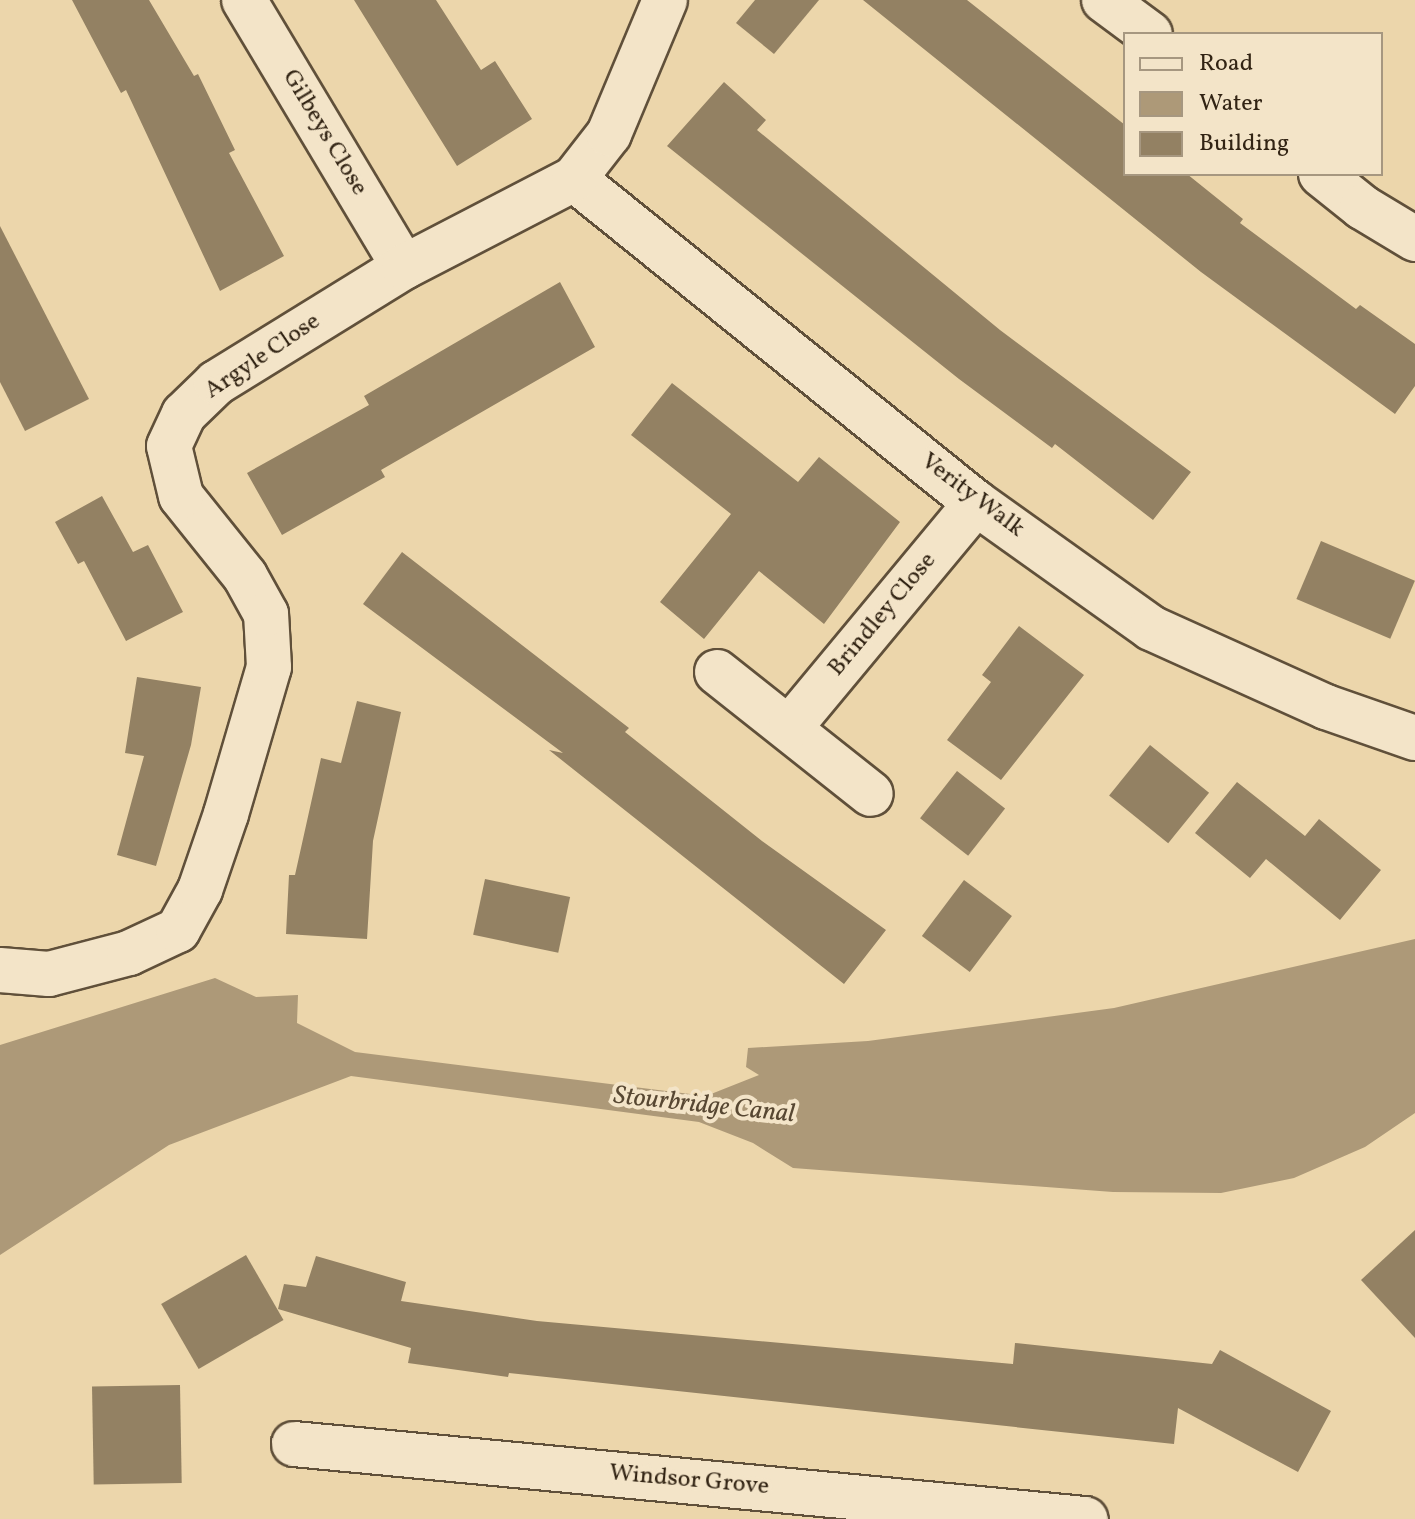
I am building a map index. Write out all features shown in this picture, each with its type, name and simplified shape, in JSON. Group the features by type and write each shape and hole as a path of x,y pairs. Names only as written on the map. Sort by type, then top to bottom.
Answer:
{"street":[{"name":"Gilbeys Close","path":"244,0 404,267"},
{"name":"Argyle Close","path":"0,970 49,974 129,953 178,930 200,890 226,814 269,667 266,614 245,576 181,496 169,446 184,414 216,383 404,267 574,179 609,134 665,0"},
{"path":"1104,0 1147,32"},
{"path":"1323,176 1362,207 1415,239"},
{"name":"Verity Walk","path":"574,179 976,503 1151,628 1326,707 1415,738"},
{"name":"Brindley Close","path":"791,726 976,503"},
{"path":"717,672 791,726 871,794"},
{"name":"Windsor Grove","path":"294,1444 1085,1519"}],"water":[{"name":"Stourbridge Canal","path":"1415,939 1415,1113 1365,1147 1294,1178 1221,1193 1113,1192 793,1168 753,1143 699,1122 351,1076 169,1145 0,1255 0,1045 215,978 256,997 298,995 297,1023 355,1052 706,1096 759,1075 746,1067 748,1048 868,1041 1114,1008"}],"building":[{"path":"72,0 149,0 194,76 198,74 235,150 229,153 284,256 220,291 126,90 121,93"},
{"path":"354,0 436,0 481,70 495,61 532,119 457,166"},
{"path":"755,0 819,0 774,54 736,23"},
{"path":"863,0 967,0 1123,123 1123,176 1189,176 1243,219 1240,223 1356,309 1360,305 1415,344 1415,386 1395,414 1201,272"},
{"path":"724,82 766,120 757,130 1000,330 1191,472 1153,520 1055,444 1052,448 959,379 667,146"},
{"path":"0,226 89,399 25,431 0,382"},
{"path":"560,282 595,347 381,470 385,477 282,535 247,473 369,405 364,396"},
{"path":"672,383 798,482 819,457 900,522 824,624 759,571 704,639 660,602 731,514 631,435"},
{"path":"102,496 133,552 148,545 183,612 126,641 84,561 78,564 55,522"},
{"path":"1321,541 1415,581 1390,639 1296,599"},
{"path":"402,552 629,728 625,732 762,841 886,930 844,984 549,750 563,753 363,604"},
{"path":"1019,626 1084,675 1001,780 947,740 991,682 982,675"},
{"path":"137,677 201,687 191,745 156,866 117,855 144,756 125,753"},
{"path":"357,701 401,712 373,841 367,939 286,934 289,875 295,875 321,758 341,763"},
{"path":"1150,745 1209,793 1168,843 1109,796"},
{"path":"957,771 1005,809 968,856 920,818"},
{"path":"1237,782 1305,836 1319,819 1381,870 1340,920 1266,859 1250,878 1195,833"},
{"path":"485,879 570,897 558,953 473,935"},
{"path":"964,880 1012,916 970,972 922,936"},
{"path":"1415,1230 1415,1338 1361,1280"},
{"path":"246,1255 284,1320 199,1369 161,1304"},
{"path":"316,1256 406,1282 401,1301 537,1321 1013,1364 1015,1343 1212,1364 1220,1350 1331,1411 1298,1472 1178,1408 1174,1444 509,1373 508,1377 408,1363 411,1348 278,1309 284,1284 306,1287"},
{"path":"180,1385 182,1483 94,1485 92,1387"}]}
